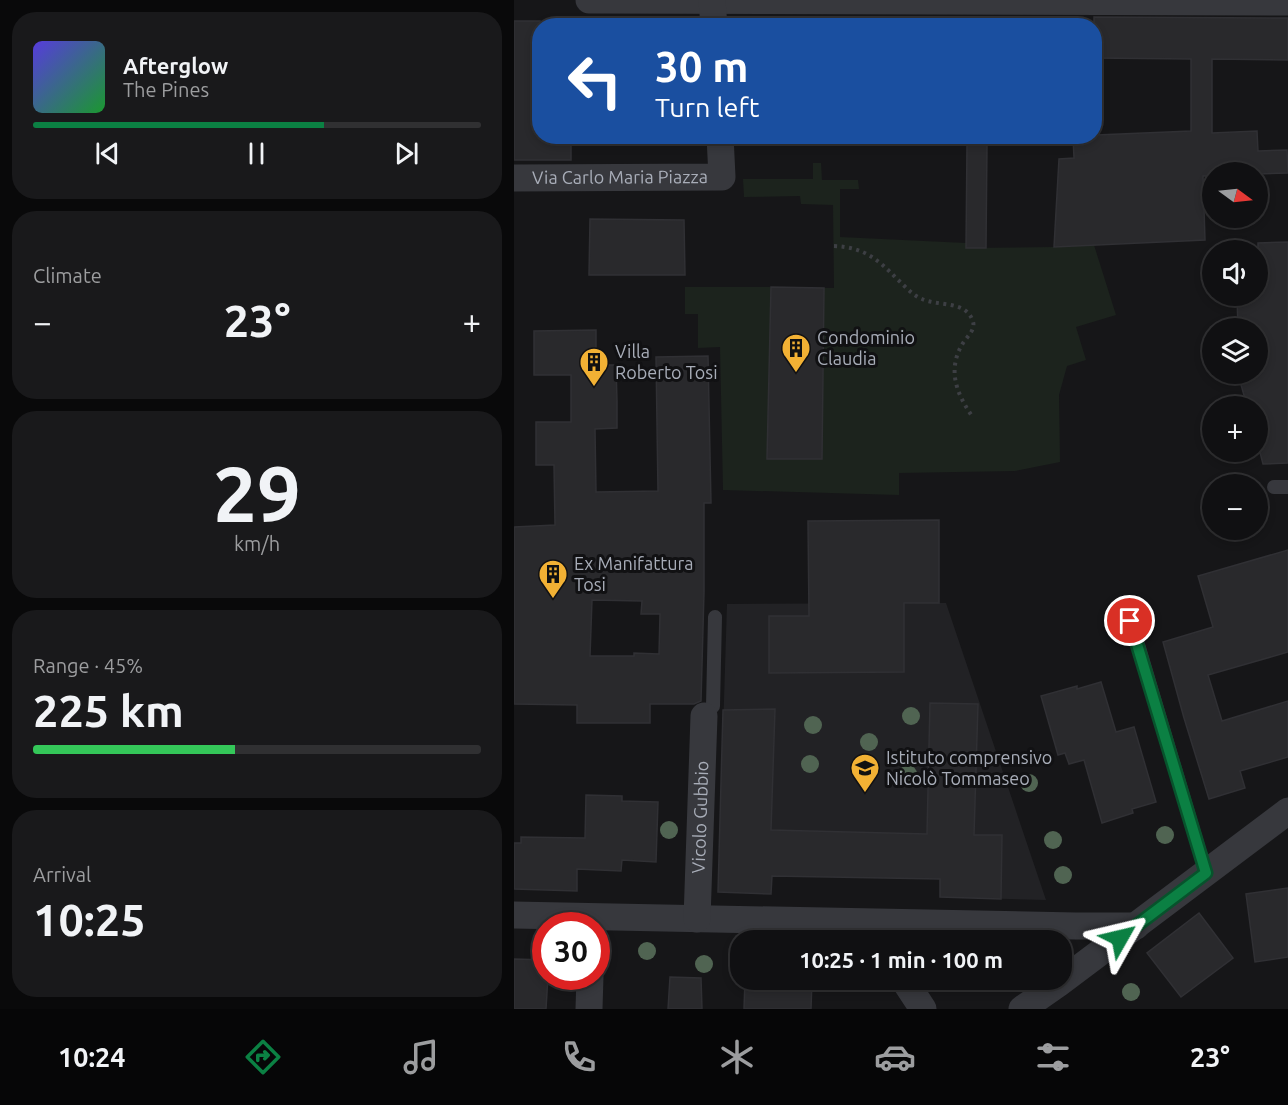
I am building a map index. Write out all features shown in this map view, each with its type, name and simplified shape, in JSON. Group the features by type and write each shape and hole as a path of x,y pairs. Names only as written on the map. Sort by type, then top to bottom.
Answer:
{"street":[{"path":"589,0 713,13 967,1 1288,3"},
{"name":"Via Carlo Maria Piazza","path":"514,178 722,177 720,144"},
{"name":"Vicolo Gubbio","path":"697,919 704,716"},
{"path":"1072,974 1288,812"},
{"path":"514,915 532,916"},
{"path":"610,921 697,919 858,930"},
{"path":"1072,967 1080,952 1081,936 1076,926"},
{"path":"914,930 1136,926"},
{"path":"589,1009 590,990"},
{"path":"911,990 923,1009"},
{"path":"1022,1009 1049,990"}],"lane":[{"path":"704,716 713,706 715,617"},
{"path":"1130,621 1206,873"}],"path":[{"path":"834,246 863,251 885,266 906,288 920,298 956,306 969,314 973,320 973,327 959,351 955,372 958,393 972,416"}],"shaded area":[{"path":"813,163 821,163 822,180 858,180 859,189 840,189 840,237 966,243 966,248 1094,245 1116,315 1076,327 1086,360 1067,366 1059,395 1060,462 1015,471 899,473 899,495 723,490 720,347 698,348 698,314 685,314 685,287 771,287 767,459 822,459 824,288 834,288 833,205 801,204 800,196 744,197 743,179 813,179"},
{"name":"Istituto comprensivo Nicolò Tommaseo","path":"946,603 1046,900 940,897 940,879 772,876 771,894 718,892 727,604"}],"building":[{"path":"1094,17 1288,18 1288,60 1212,59 1212,133 1257,131 1258,151 1287,150 1288,173 1268,174 1268,162 1202,162 1202,228 1205,228 1205,240 1054,247 1059,159 1074,158 1073,144 1102,144 1102,135 1191,131 1191,59 1102,58 1102,18"},
{"path":"514,21 532,21 532,144 571,144 571,160 514,160"},
{"path":"967,144 987,145 986,248 966,248"},
{"path":"590,219 684,220 685,275 589,275"},
{"path":"1288,242 1288,463 1263,464 1262,462 1268,462 1268,396 1244,396 1241,384 1268,384 1268,318 1238,318 1237,306 1268,306 1268,243"},
{"name":"Condominio Claudia","path":"771,287 824,288 822,459 767,459"},
{"path":"596,330 596,365 616,365 617,428 595,429 596,492 658,491 656,357 708,356 711,503 704,503 701,701 694,704 650,704 650,723 577,723 577,705 514,704 514,527 555,525 554,465 536,465 536,422 571,422 571,375 534,375 534,331","holes":["592,600 642,601 641,614 660,614 659,654 590,656"]},
{"path":"939,520 939,603 904,603 904,672 769,673 769,616 809,616 808,521"},
{"path":"1288,550 1288,652 1208,675 1222,721 1288,701 1288,757 1240,771 1245,788 1209,799 1163,642 1213,627 1198,576"},
{"path":"1101,682 1116,732 1134,727 1156,802 1132,809 1133,813 1102,823 1084,760 1069,764 1065,753 1058,755 1041,696"},
{"path":"930,703 978,704 974,835 1002,835 1001,899 940,897 940,879 772,876 771,894 718,892 723,710 775,709 771,830 927,834"},
{"path":"586,795 622,796 622,801 658,802 656,862 622,860 621,871 577,869 577,891 514,889 514,843 521,843 521,837 585,838"},
{"path":"1288,888 1288,957 1255,962 1246,894"},
{"path":"1199,913 1233,958 1181,997 1147,953"},
{"path":"514,959 532,960 532,990 547,990 546,1009 514,1009"},
{"path":"670,977 701,978 702,1009 668,1009"},
{"path":"745,990 812,990 811,1009 744,1009"}],"place":[{"name":"Condominio Claudia","path":"796,374"},
{"name":"Villa Roberto Tosi","path":"594,388"},
{"name":"Ex Manifattura Tosi","path":"553,600"},
{"name":"Istituto comprensivo Nicolò Tommaseo","path":"865,794"}],"route":[{"path":"1120,938 1206,873 1130,621"}]}
